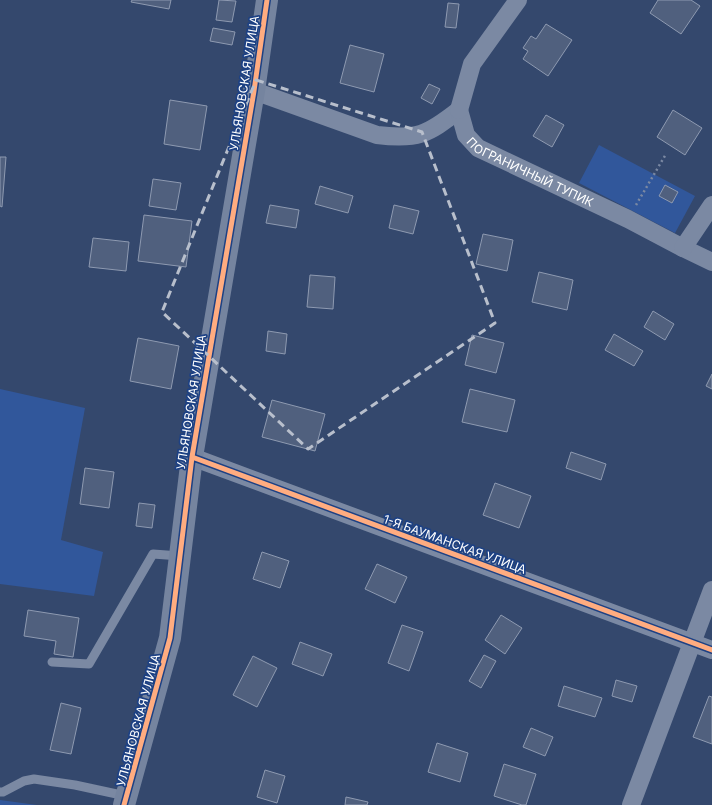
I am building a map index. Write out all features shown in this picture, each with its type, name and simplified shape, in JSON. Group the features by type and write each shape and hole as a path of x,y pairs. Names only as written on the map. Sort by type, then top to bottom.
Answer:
{"street":[{"name":"УЛЬЯНОВСКАЯ УЛИЦА","path":"126,801 170,638 192,457 254,91 266,0"},
{"path":"254,91 377,135 397,138 419,135 438,126 459,110 472,64 518,0"},
{"name":"ПОГРАНИЧНЫЙ ТУПИК","path":"459,110 466,135 478,148 628,219 712,262"},
{"path":"684,248 712,205"},
{"name":"1-Я БАУМАНСКАЯ УЛИЦА","path":"192,457 712,650"},
{"path":"631,805 712,590"}],"lane":[{"path":"52,662 89,664 153,554 180,556"},
{"path":"0,792 4,792 24,782 34,779 75,785 126,801"}],"path":[{"path":"628,219 666,154"}],"highlighted area":[{"path":"256,80 422,132 495,323 308,449 162,312"}],"shaded area":[{"path":"599,145 695,196 675,233 579,183"},
{"path":"0,389 85,408 61,540 103,552 94,596 0,584"},
{"path":"0,800 37,805 0,805"}],"building":[{"path":"132,0 171,0 169,9 131,2"},
{"path":"219,0 236,1 232,22 216,20"},
{"path":"658,0 691,0 700,6 681,34 650,13"},
{"path":"448,3 459,4 456,28 445,27"},
{"path":"546,24 572,40 548,76 523,59 528,51 523,48 531,36 536,39"},
{"path":"213,28 235,32 232,45 210,41"},
{"path":"350,45 384,54 374,92 340,83"},
{"path":"429,84 440,89 432,104 421,98"},
{"path":"170,100 207,106 200,150 164,144"},
{"path":"673,110 702,128 685,155 657,137"},
{"path":"546,115 564,125 552,147 533,136"},
{"path":"0,157 6,157 2,207 0,206"},
{"path":"153,179 181,183 176,210 149,206"},
{"path":"665,185 678,192 672,203 659,196"},
{"path":"320,186 353,196 348,213 315,204"},
{"path":"270,205 299,210 296,228 266,223"},
{"path":"394,205 419,211 413,234 389,228"},
{"path":"144,215 192,221 186,267 138,261"},
{"path":"483,234 513,240 507,271 476,264"},
{"path":"93,238 129,242 126,271 89,267"},
{"path":"539,272 573,280 567,310 532,302"},
{"path":"310,275 335,277 333,309 307,307"},
{"path":"653,311 674,324 665,340 644,327"},
{"path":"268,331 287,334 285,354 266,351"},
{"path":"614,334 643,351 634,366 605,350"},
{"path":"472,335 504,343 496,373 465,365"},
{"path":"138,338 179,346 171,389 130,381"},
{"path":"712,374 712,389 706,386"},
{"path":"470,389 515,400 507,432 462,422"},
{"path":"272,400 325,414 315,451 262,437"},
{"path":"571,452 606,464 601,480 566,468"},
{"path":"85,468 114,472 109,508 80,504"},
{"path":"495,483 531,496 519,528 483,515"},
{"path":"139,503 155,505 152,528 136,526"},
{"path":"262,552 289,561 280,588 253,579"},
{"path":"377,564 407,577 395,603 365,589"},
{"path":"28,610 79,618 73,657 54,654 56,641 24,636"},
{"path":"501,615 522,628 505,654 485,640"},
{"path":"402,625 423,632 409,671 388,663"},
{"path":"300,642 332,654 323,676 292,664"},
{"path":"484,655 496,661 481,688 469,681"},
{"path":"253,656 277,668 257,707 233,695"},
{"path":"616,680 637,686 632,702 612,696"},
{"path":"564,686 602,698 595,717 558,706"},
{"path":"709,696 712,697 712,744 693,737"},
{"path":"61,703 81,708 71,754 50,750"},
{"path":"531,728 553,737 545,756 523,747"},
{"path":"437,743 468,753 460,782 428,772"},
{"path":"504,764 536,774 526,805 494,796"},
{"path":"265,770 285,776 277,803 257,797"},
{"path":"346,797 368,802 367,805 345,805"}],"cycle path":[{"path":"124,805 170,638 192,457 254,91 267,0"},
{"path":"192,457 712,650"}]}
